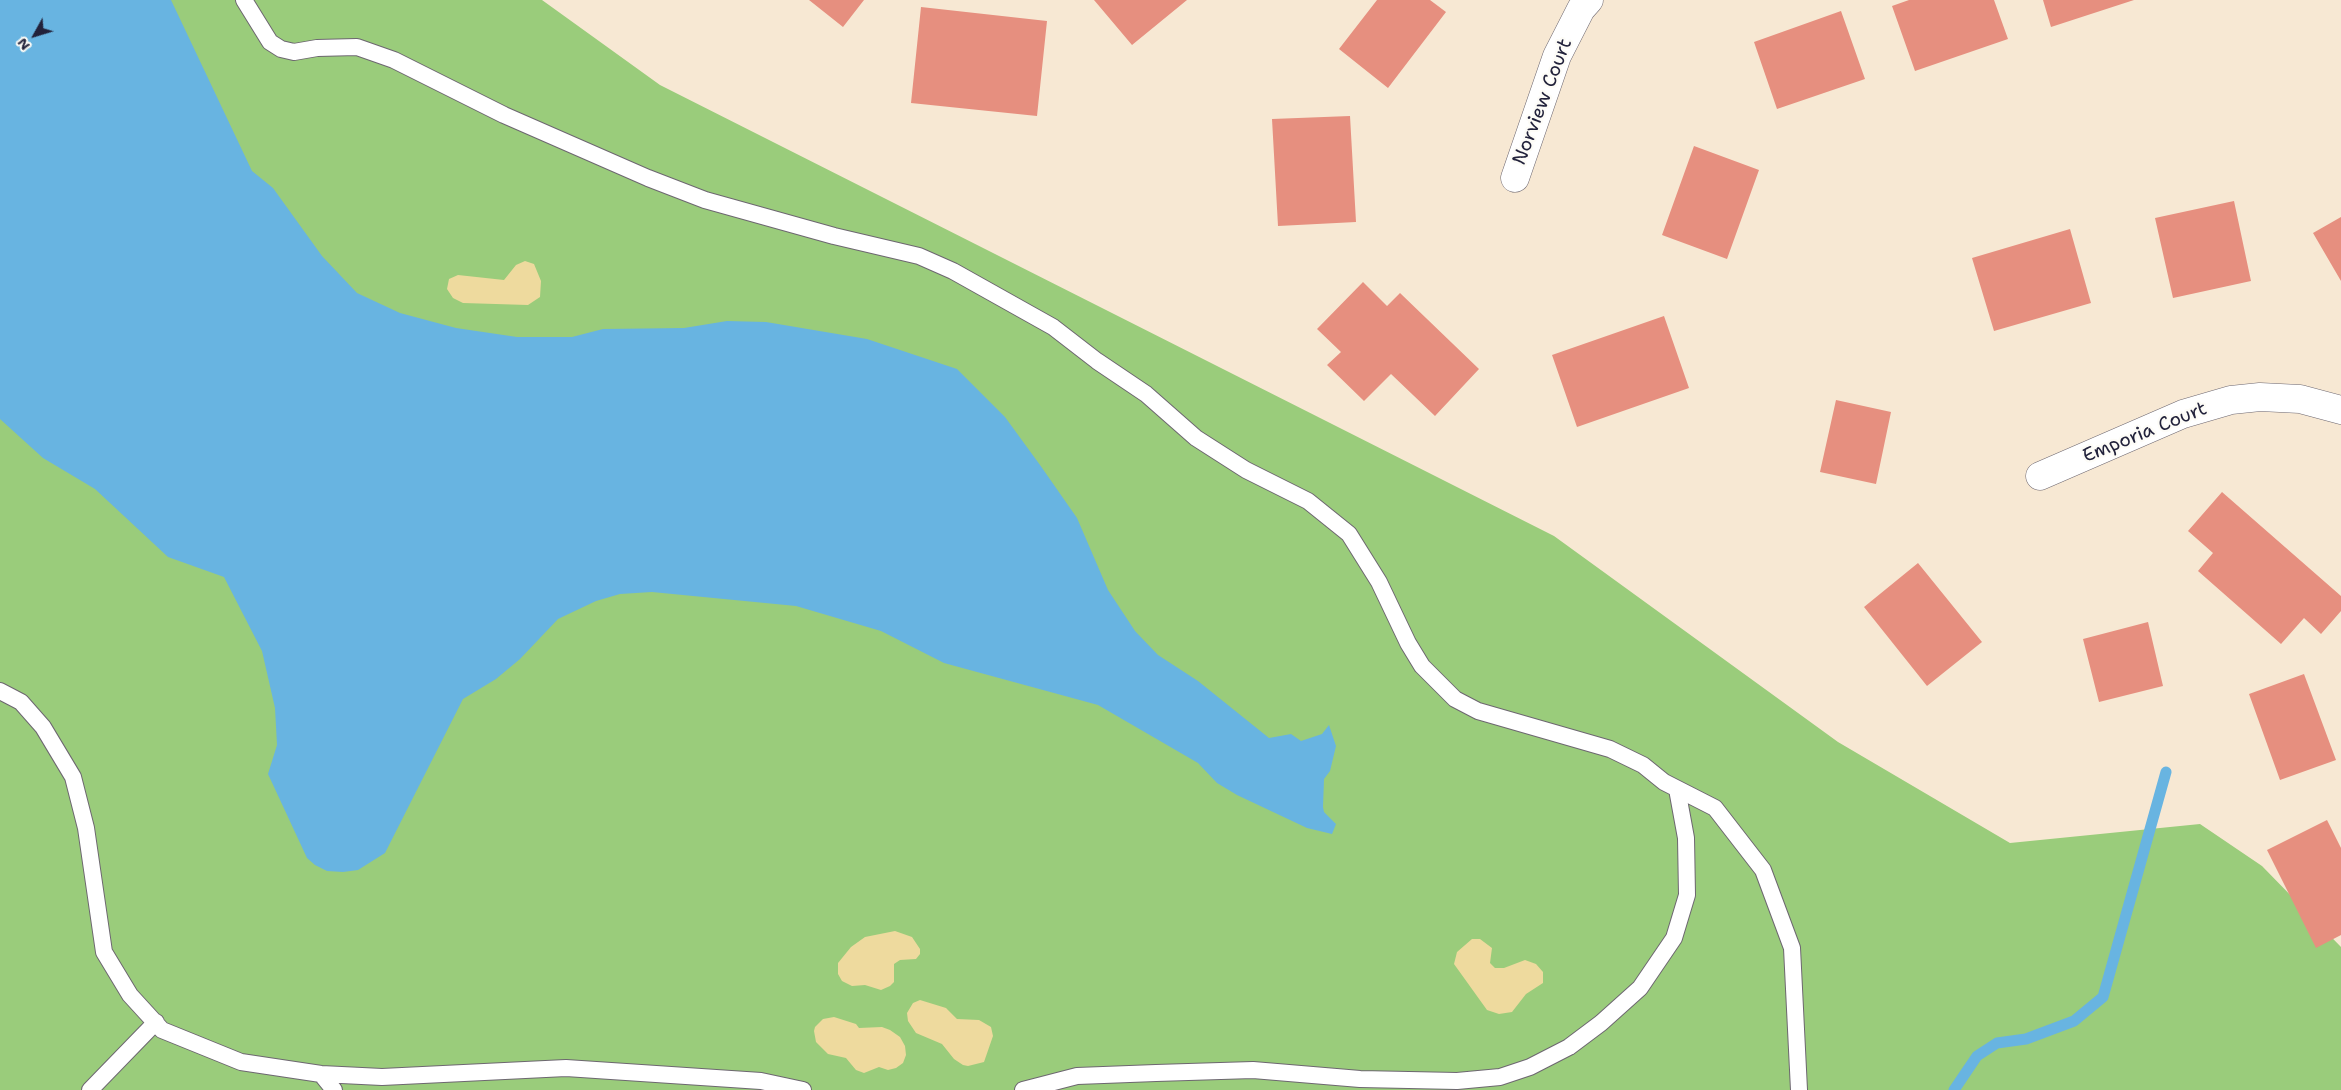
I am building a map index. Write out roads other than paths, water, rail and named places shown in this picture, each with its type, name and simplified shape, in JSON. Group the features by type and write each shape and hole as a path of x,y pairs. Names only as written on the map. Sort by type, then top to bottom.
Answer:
{"street":[{"name":"Norview Court","path":"1514,178 1557,56 1581,9 1589,0"},
{"name":"Emporia Court","path":"2040,476 2183,414 2231,400 2260,397 2300,399 2341,410"}],"lane":[{"path":"244,0 270,42 281,49 294,52 317,48 357,47 394,60 504,115 648,178 705,200 834,236 919,256 999,296 1053,327 1097,361 1146,394 1196,438 1246,470 1308,501 1349,534 1360,549 1422,666 1455,699 1478,711 1610,749 1643,765 1664,782 1715,808 1763,870 1792,948 1799,1090"},
{"path":"0,691 21,702 43,727 73,777 86,828 104,952 130,995 162,1030 241,1062 321,1074 382,1077 566,1068 761,1081 803,1090"},
{"path":"1023,1090 1077,1076 1253,1070 1360,1079 1457,1081 1500,1078 1530,1067 1569,1047 1601,1023 1640,988 1674,938 1687,895 1686,838 1677,789"},
{"path":"90,1090 156,1022"},
{"path":"321,1074 334,1090"}],"water":[{"path":"0,0 171,0 252,171 273,188 322,256 357,293 400,313 456,328 517,337 572,337 603,329 684,328 727,321 766,322 867,339 957,369 1005,417 1040,465 1077,518 1108,590 1135,631 1158,655 1198,681 1269,738 1291,734 1301,741 1322,734 1329,725 1336,746 1330,771 1324,779 1323,807 1324,812 1336,824 1332,834 1307,828 1237,795 1217,783 1198,763 1098,705 944,663 881,631 796,606 652,592 620,594 596,601 558,619 520,659 496,679 463,699 385,853 358,870 343,872 327,871 315,865 307,858 268,774 277,745 275,708 262,651 224,577 168,557 95,489 43,458 0,419"}],"waterway":[{"path":"1954,1090 1977,1056 1997,1043 2026,1039 2074,1021 2103,997 2166,772"}]}
